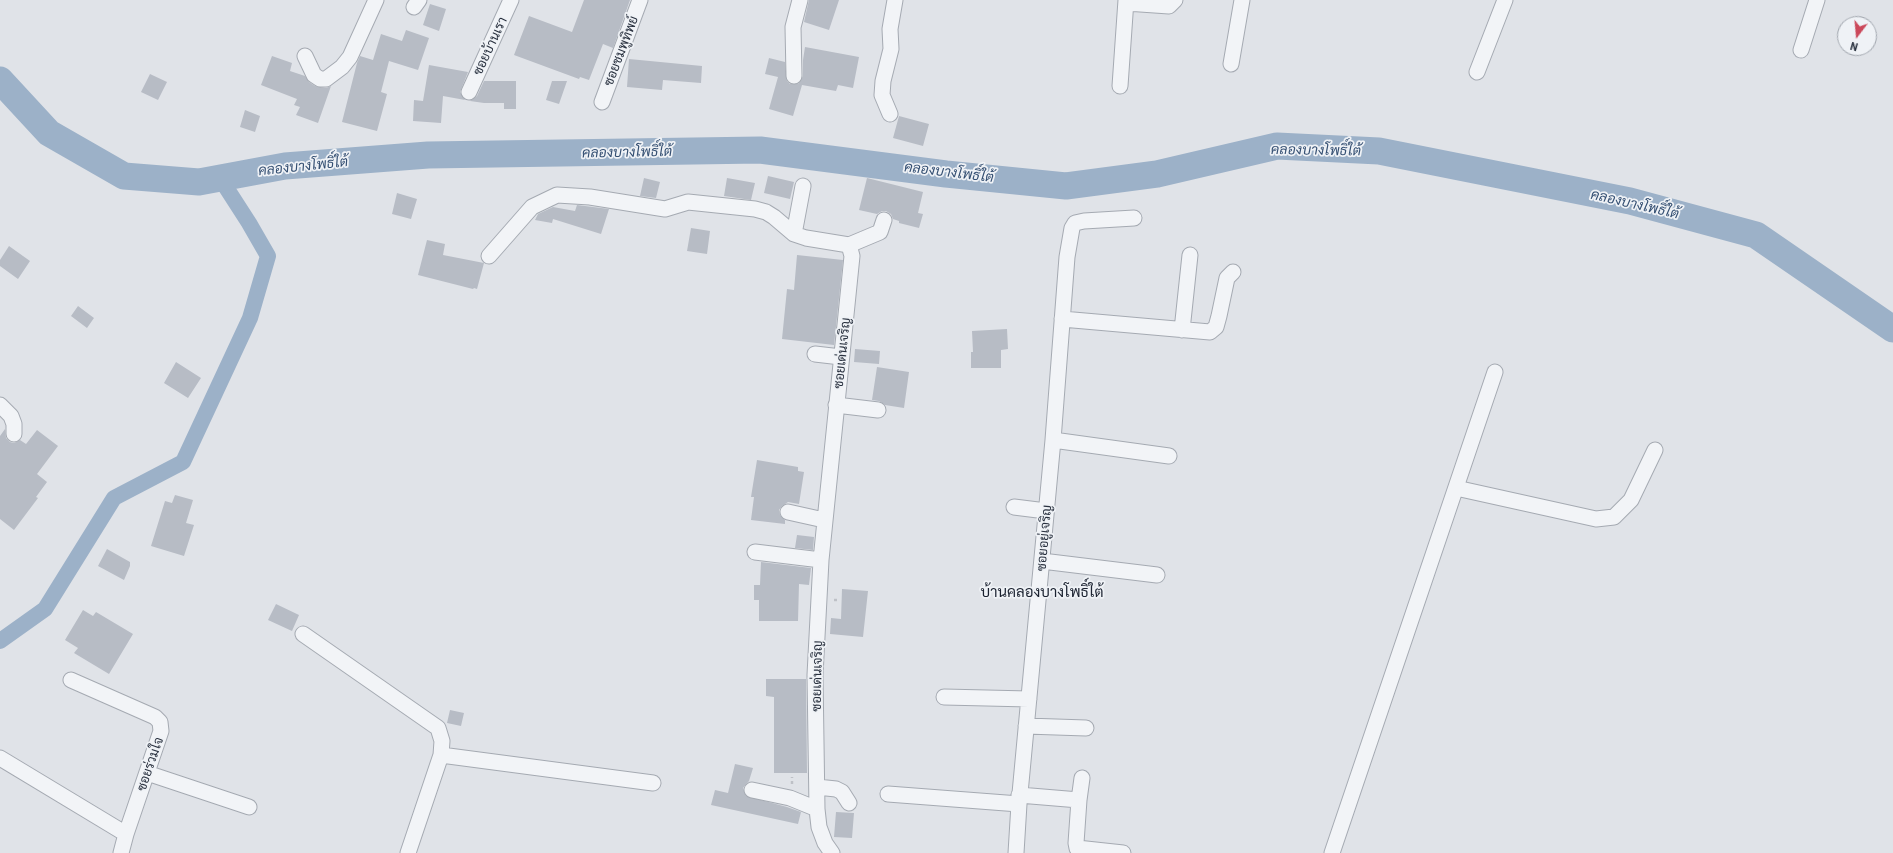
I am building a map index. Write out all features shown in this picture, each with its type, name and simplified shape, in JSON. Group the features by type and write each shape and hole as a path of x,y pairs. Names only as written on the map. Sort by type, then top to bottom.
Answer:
{"street":[{"path":"305,56 314,75 320,79 326,79 342,67 350,57 376,0"},
{"name":"ซอยบ้านเรา","path":"469,92 511,0"},
{"name":"ซอยชมพูทิพย์","path":"602,102 640,0"},
{"path":"794,76 793,27 800,0"},
{"path":"890,114 882,94 883,81 891,49 890,29 895,0"},
{"path":"1120,86 1126,2 1169,6 1175,0"},
{"path":"1231,64 1242,0"},
{"path":"1477,72 1505,0"},
{"path":"1801,50 1817,0"},
{"path":"794,234 803,186"},
{"path":"489,256 532,207 557,195 590,197 665,209 688,202 755,209 766,212 774,217 794,234 806,238 849,245 880,232 884,220"},
{"name":"ซอยอยู่เจริญ","path":"1016,853 1019,800 1053,440 1062,319 1072,228 1076,223 1134,218"},
{"name":"ซอยเด่นเจริญ","path":"832,853 824,843 818,827 816,675 824,520 852,256 849,245"},
{"path":"1182,330 1190,255"},
{"path":"1062,319 1210,332 1216,327 1224,285 1227,278 1233,272"},
{"path":"815,354 841,357"},
{"path":"1332,853 1495,372"},
{"path":"0,405 11,416 14,424 14,434"},
{"path":"836,405 878,410"},
{"path":"1053,440 1168,456"},
{"path":"1456,488 1596,519 1614,517 1631,500 1655,450"},
{"path":"1014,508 1046,511"},
{"path":"788,512 824,520"},
{"path":"755,552 821,560"},
{"path":"1042,562 1157,576"},
{"path":"303,634 438,728 442,740 441,755 408,853"},
{"name":"ซอยร่วมใจ","path":"71,680 155,717 160,722 161,731 121,853"},
{"path":"944,697 1029,699"},
{"path":"1026,726 1086,728"},
{"path":"441,755 653,783"},
{"path":"0,758 126,834"},
{"path":"147,773 248,807"},
{"path":"1082,778 1076,843 1077,848 1124,853"},
{"path":"817,787 836,789 842,792 849,803"},
{"path":"752,790 790,798 817,809"},
{"path":"888,794 1019,800 1080,800"}],"building":[{"path":"584,0 630,0 613,48 603,44 589,80 580,77 579,79 514,55 529,16 572,32"},
{"path":"809,0 839,0 829,30 804,22"},
{"path":"430,4 446,9 439,31 423,25"},
{"path":"406,30 429,38 418,70 389,61 381,92 387,94 377,131 342,122 360,56 373,60 381,34 402,41"},
{"path":"805,47 859,57 853,88 838,85 836,91 802,85 793,116 769,109 778,77 765,74 769,58 785,62 787,81 790,84 798,84 803,76"},
{"path":"272,56 292,63 290,71 305,76 309,82 315,86 326,88 331,86 318,123 296,115 300,107 294,105 297,99 261,85"},
{"path":"629,59 702,66 701,83 663,80 662,90 627,87"},
{"path":"429,65 468,72 460,92 465,100 443,96 441,123 413,121 414,100 423,101"},
{"path":"150,74 167,82 158,100 141,92"},
{"path":"484,81 516,81 516,109 504,109 504,103 470,101 477,96"},
{"path":"552,81 567,81 559,104 546,100"},
{"path":"245,110 260,116 255,132 240,127"},
{"path":"899,116 929,124 923,146 893,138"},
{"path":"768,176 794,182 790,199 764,193"},
{"path":"644,178 660,182 656,198 640,196"},
{"path":"727,178 755,183 751,200 724,196"},
{"path":"867,178 923,192 918,213 923,214 919,228 899,223 899,221 893,219 891,214 886,211 882,211 877,214 859,210"},
{"path":"397,193 417,199 411,219 392,214"},
{"path":"577,205 609,209 601,234 553,219 552,223 535,220 538,214 553,207 575,211"},
{"path":"691,228 710,231 707,254 687,251"},
{"path":"427,240 445,244 443,255 484,263 477,289 418,275"},
{"path":"9,246 30,261 18,279 0,266 0,260"},
{"path":"797,255 843,260 834,345 782,339 787,289 794,290"},
{"path":"78,306 94,318 87,328 71,316"},
{"path":"1007,329 1008,349 1001,350 1001,368 971,368 971,352 973,352 972,331"},
{"path":"855,349 880,351 879,364 854,362"},
{"path":"176,362 201,378 188,398 164,383"},
{"path":"877,367 909,372 904,408 885,405 879,401 872,400"},
{"path":"5,429 6,438 10,442 14,443 20,440 26,444 37,430 58,446 37,474 47,482 36,497 38,498 14,530 0,519 0,436"},
{"path":"757,460 798,467 798,471 804,472 799,504 788,502 779,510 780,515 785,520 785,524 751,520 754,497 751,497"},
{"path":"175,495 193,500 186,523 194,525 184,556 151,546 165,501 172,503"},
{"path":"797,535 814,537 813,550 795,548"},
{"path":"107,549 130,562 130,566 124,580 98,566"},
{"path":"761,562 811,568 809,585 799,584 798,621 759,621 759,600 754,600 754,585 760,585"},
{"path":"842,589 868,591 863,637 830,634 831,618 841,619"},
{"path":"276,604 299,615 292,631 268,620"},
{"path":"83,610 93,616 96,612 133,634 109,674 74,653 78,648 65,640"},
{"path":"766,679 806,679 807,773 774,773 774,697 766,696"},
{"path":"450,710 464,713 461,726 447,723"},
{"path":"735,764 753,768 749,781 743,788 746,796 801,812 798,824 711,805 715,790 728,793"},
{"path":"836,812 854,813 852,838 834,837"}],"waterway":[{"name":"คลองบางโพธิ์ใต้","path":"0,80 49,133 124,176 199,182 285,166 428,155 760,150 946,174 1066,186 1157,174 1277,146 1379,151 1630,201 1756,235 1893,329"},
{"path":"0,641 45,609 114,498 183,462 250,318 268,256 220,178"}],"district":[{"name":"บ้านคลองบางโพธิ์ใต้","path":"1042,592"}]}
